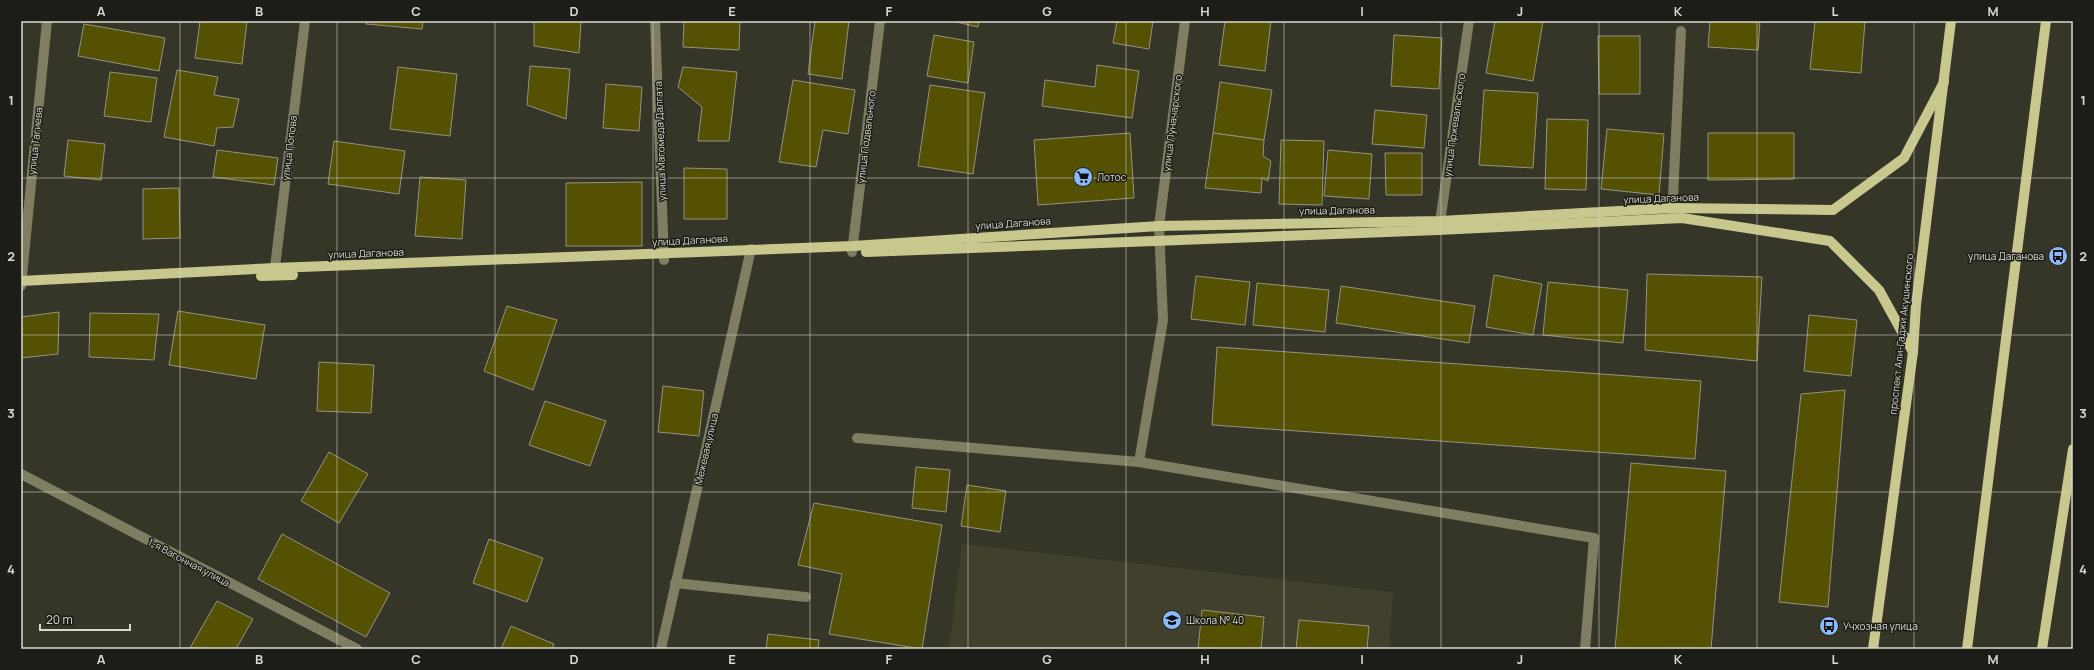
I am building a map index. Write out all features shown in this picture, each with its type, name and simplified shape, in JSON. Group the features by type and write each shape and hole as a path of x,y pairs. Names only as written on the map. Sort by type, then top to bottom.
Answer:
{"main road":[{"name":"проспект Али-Гаджи Акушинского","path":"1873,649 1913,352 1916,305 1951,21"},
{"path":"1967,649 2046,21"},
{"name":"улица Даганова","path":"21,281 664,257 751,252 1159,241 1673,213 1833,210 1904,158 1944,82"},
{"name":"улица Даганова","path":"1673,213 1682,218 1830,241 1879,290 1913,352"},
{"name":"улица Даганова","path":"853,249 1159,226 1439,225"},
{"name":"улица Даганова","path":"21,286 275,272"},
{"path":"2042,649 2073,449"}],"street":[{"name":"улица Тагиева","path":"21,286 47,21"},
{"name":"улица Попова","path":"275,272 305,21"},
{"name":"улица Магомеда Далгата","path":"655,21 664,257"},
{"name":"улица Подвального","path":"853,249 880,21"},
{"name":"улица Луначарского","path":"1139,462 1163,320 1159,226 1185,21"},
{"name":"улица Пржевальского","path":"1439,225 1469,21"},
{"path":"1673,213 1681,31"},
{"name":"Межевая улица","path":"661,649 751,252"},
{"path":"857,438 1139,462 1594,538 1586,649"},
{"name":"1-я Вагонная улица","path":"21,474 357,649"},
{"path":"675,583 806,598"}],"shaded area":[{"name":"Школа № 40","path":"962,544 1393,592 1389,649 949,649"}],"building":[{"path":"200,21 247,21 242,64 195,58"},
{"path":"366,21 423,21 422,29 366,24"},
{"path":"534,21 581,21 579,53 534,46"},
{"path":"684,21 740,21 739,50 683,47"},
{"path":"815,21 849,21 842,79 808,74"},
{"path":"952,21 979,21 978,27"},
{"path":"1117,21 1153,21 1149,49 1113,43"},
{"path":"1225,21 1271,21 1265,71 1219,65"},
{"path":"1419,21 1446,21 1446,22"},
{"path":"1495,21 1543,21 1533,81 1486,73"},
{"path":"1710,21 1760,21 1758,50 1708,47"},
{"path":"1815,21 1865,21 1861,73 1810,69"},
{"path":"84,24 165,38 159,71 78,56"},
{"path":"934,35 974,42 968,83 927,76"},
{"path":"1394,35 1442,38 1439,89 1391,86"},
{"path":"1598,36 1640,36 1640,94 1599,94"},
{"path":"1097,65 1139,71 1132,118 1042,106 1045,80 1095,87"},
{"path":"530,66 570,69 566,119 527,105"},
{"path":"398,67 457,74 450,136 390,129"},
{"path":"683,67 737,72 729,141 698,141 702,107 678,87"},
{"path":"177,70 218,77 214,95 239,99 233,127 217,128 214,146 164,137"},
{"path":"110,72 157,78 151,122 104,116"},
{"path":"793,80 855,90 848,134 823,130 816,167 779,162"},
{"path":"1220,82 1272,90 1264,140 1213,133"},
{"path":"606,84 642,87 639,131 603,128"},
{"path":"930,85 985,93 973,174 918,166"},
{"path":"1484,90 1538,93 1533,168 1479,165"},
{"path":"1375,110 1427,115 1424,148 1372,144"},
{"path":"1547,119 1588,120 1586,190 1545,189"},
{"path":"1607,129 1664,134 1659,195 1601,189"},
{"path":"1130,133 1134,198 1038,205 1034,140"},
{"path":"1213,133 1264,140 1263,156 1271,161 1268,181 1262,178 1261,193 1205,188"},
{"path":"1708,133 1794,133 1794,179 1708,180"},
{"path":"68,140 105,144 101,180 64,176"},
{"path":"1281,140 1324,141 1322,205 1279,204"},
{"path":"334,141 405,151 399,194 328,184"},
{"path":"217,150 278,158 274,185 213,177"},
{"path":"1328,150 1372,154 1369,199 1324,196"},
{"path":"1385,153 1422,153 1422,195 1386,195"},
{"path":"684,168 727,169 727,219 684,219"},
{"path":"420,177 466,180 462,239 415,236"},
{"path":"642,182 642,246 566,246 566,183"},
{"path":"179,188 180,238 143,239 143,189"},
{"path":"1647,274 1762,277 1757,361 1645,350"},
{"path":"1494,275 1542,284 1533,335 1486,327"},
{"path":"1196,276 1250,282 1245,325 1191,319"},
{"path":"1548,282 1628,290 1623,343 1543,335"},
{"path":"1257,283 1329,290 1325,332 1253,325"},
{"path":"1341,286 1475,306 1469,343 1336,323"},
{"path":"507,306 557,320 533,390 484,371"},
{"path":"178,311 265,325 256,379 169,365"},
{"path":"59,312 58,354 21,358 21,317"},
{"path":"90,313 159,314 154,360 89,357"},
{"path":"1809,315 1857,320 1851,376 1804,371"},
{"path":"1217,347 1701,381 1695,459 1212,425"},
{"path":"319,362 374,365 371,413 317,411"},
{"path":"663,386 704,391 699,436 658,432"},
{"path":"1845,390 1828,607 1779,602 1801,394"},
{"path":"545,401 606,421 590,466 529,445"},
{"path":"329,452 368,474 339,523 301,501"},
{"path":"1631,463 1726,471 1711,649 1615,649"},
{"path":"916,467 950,470 946,512 912,508"},
{"path":"967,485 1006,491 1000,532 961,526"},
{"path":"814,503 942,525 922,649 829,634 842,574 798,565"},
{"path":"282,534 390,593 366,637 258,579"},
{"path":"489,539 543,558 527,602 473,583"},
{"path":"217,601 253,619 236,649 190,648"},
{"path":"1202,610 1264,617 1261,649 1198,649"},
{"path":"1299,620 1369,626 1367,649 1296,649"},
{"path":"511,626 554,644 552,649 501,649"},
{"path":"768,634 819,640 818,649 766,649"}],"place":[{"name":"Лотос","path":"1083,177"},
{"name":"улица Даганова","path":"2058,256"},
{"name":"Школа № 40","path":"1172,620"},
{"name":"Учхозная улица","path":"1829,626"}]}
